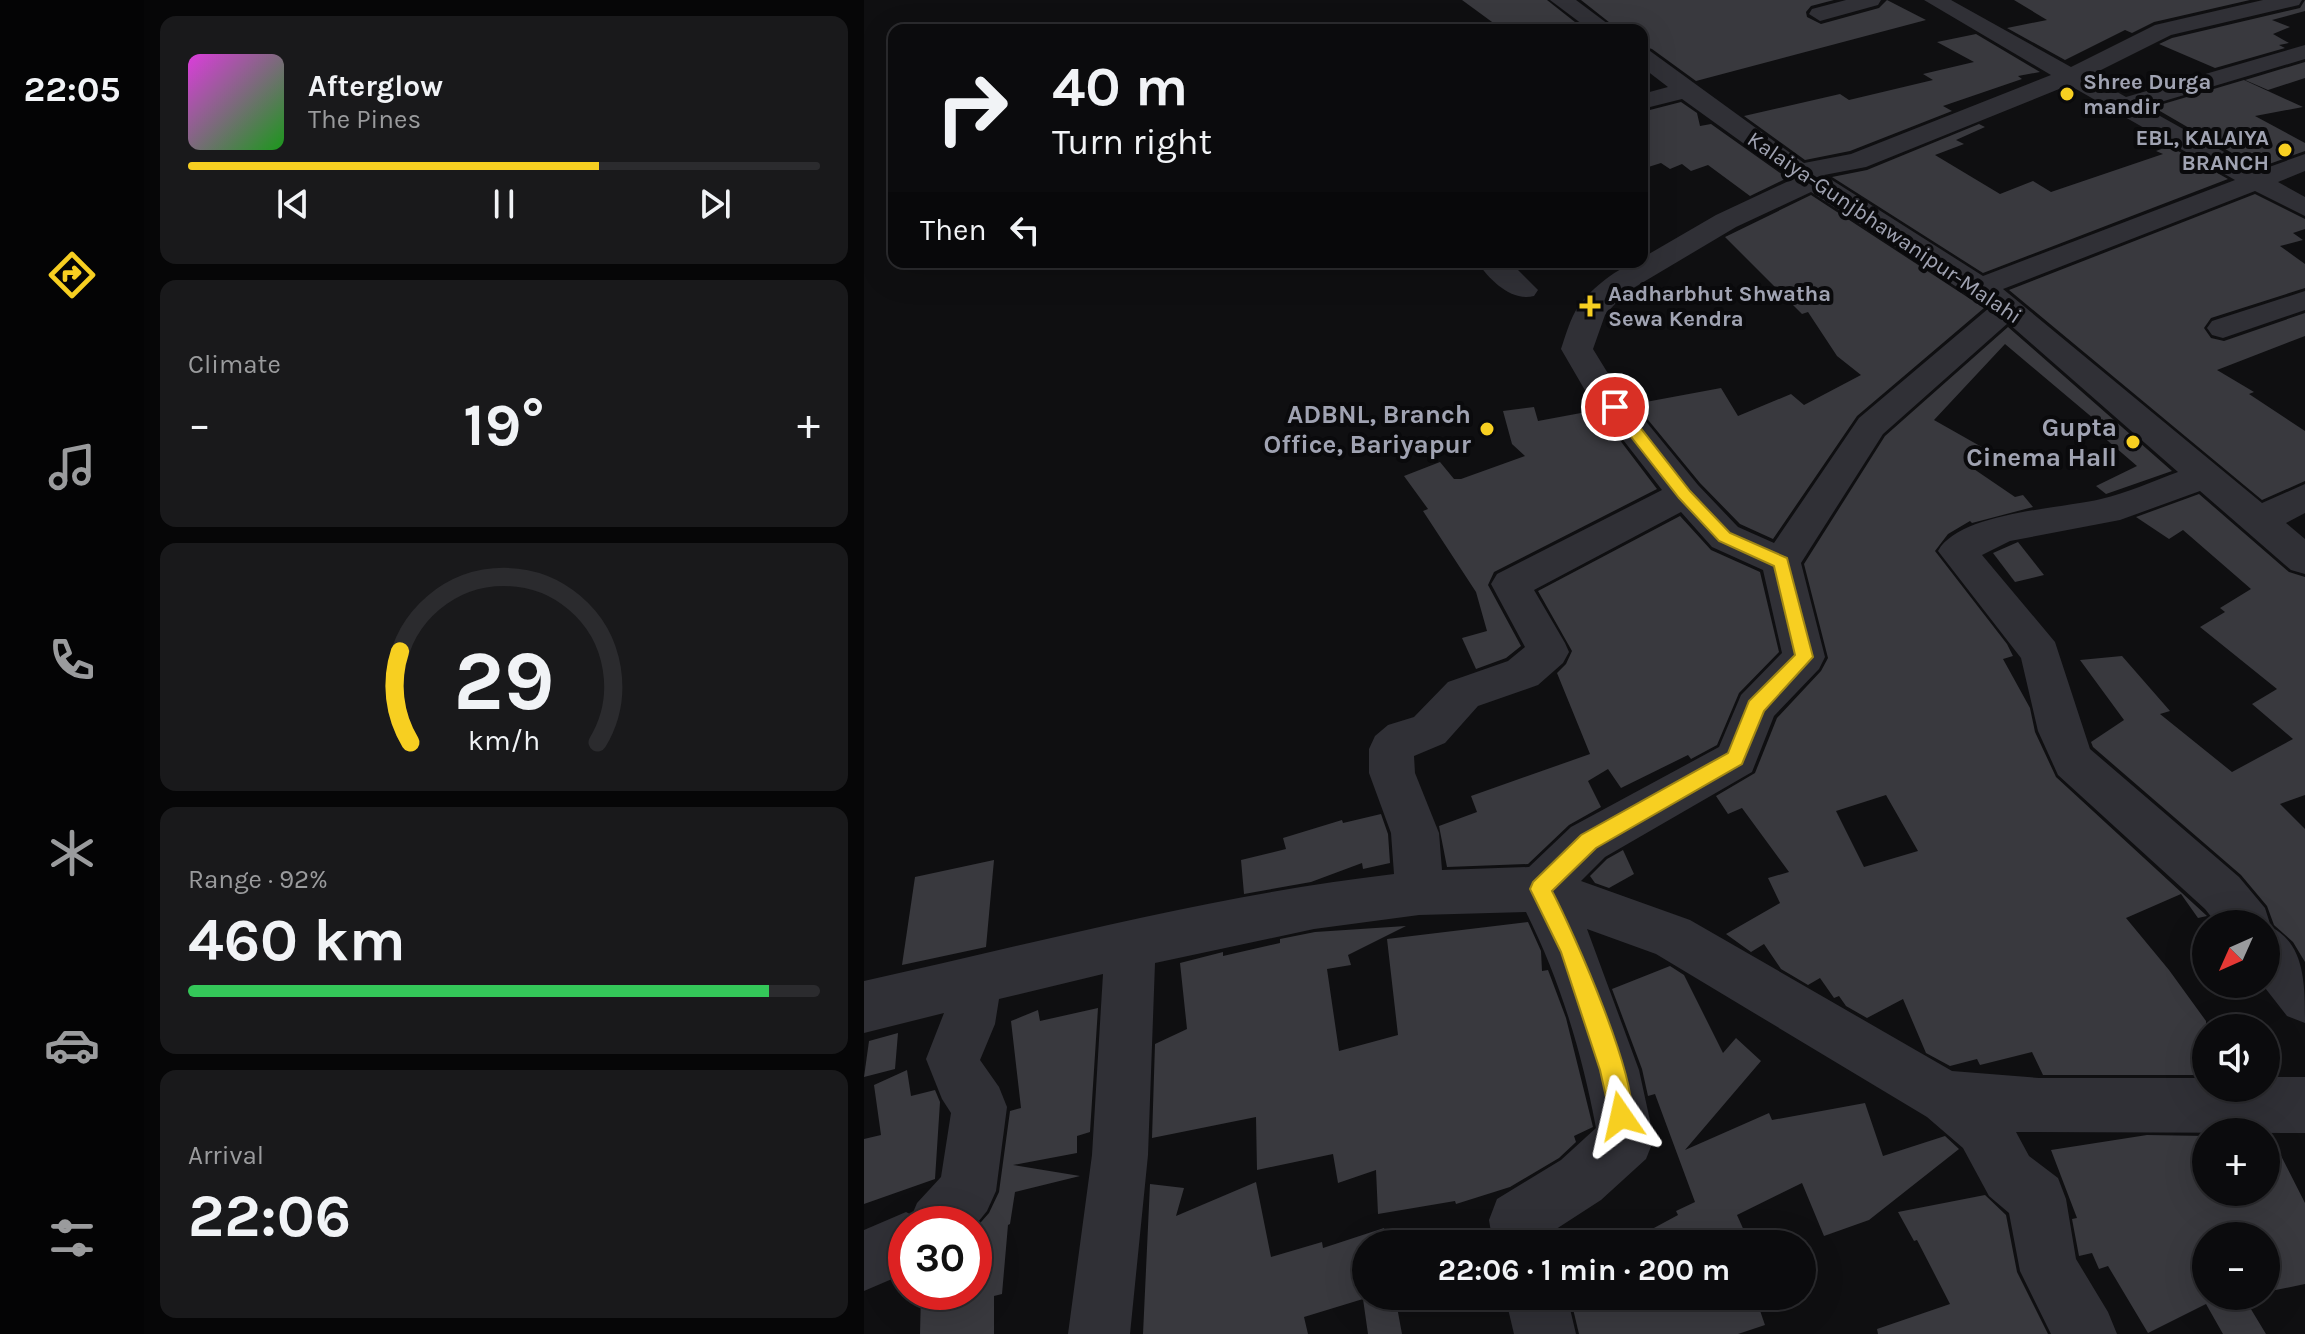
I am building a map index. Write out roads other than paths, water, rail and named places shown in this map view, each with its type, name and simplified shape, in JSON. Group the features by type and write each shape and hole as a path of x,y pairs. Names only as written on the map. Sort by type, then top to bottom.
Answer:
{"street":[{"path":"1562,0 1596,24"},
{"path":"1820,14 1870,0"},
{"path":"1935,0 2305,208"},
{"path":"1648,258 1726,221 1808,176 1857,161 2071,76 2163,30 2281,1 2305,19"},
{"path":"2132,44 2148,10"},
{"path":"2122,106 2305,52"},
{"name":"Kalaiya-Gunjbhawanipur-Malahi","path":"1648,61 1885,229 1995,297 2305,560"},
{"path":"1648,100 1686,90"},
{"path":"1540,889 1588,842 1736,759 1756,707 1804,657 1781,562 1871,426 1995,297 2254,180 2305,162"},
{"path":"1499,268 1523,290"},
{"path":"1629,268 1590,312 1577,349 1598,385 1685,494 1725,537 1781,562"},
{"path":"2223,328 2305,300"},
{"path":"2203,476 2107,511 2002,529 1957,551 2040,653 2060,731 2074,762 2222,893 2236,910"},
{"path":"1419,893 1415,833 1392,773 1391,749 1404,738 1429,730 1463,694 1523,673 1548,652 1542,630 1522,607 1511,584 1553,565 1685,494"},
{"path":"2257,522 2305,497"},
{"path":"1520,1230 1518,1220 1581,1180 1626,1139 1612,1070 1576,964 1540,889"},
{"path":"864,1007 1018,968 1314,906 1419,893 1540,889 1672,937 1946,1098 1983,1128 2009,1176 2037,1199 2038,1238 2049,1273 2086,1334"},
{"path":"1099,1334 1120,1155 1130,946"},
{"path":"2280,967 2305,998"},
{"path":"954,1206 967,1191 979,1107 961,1080 953,1059 969,1024 976,981"},
{"path":"1946,1098 2039,1106 2305,1105"},
{"path":"864,1261 888,1250"},
{"path":"1539,1310 1545,1334"}],"place":[{"name":"Shree Durga mandir","path":"2067,94"},
{"name":"EBL, KALAIYA BRANCH","path":"2285,150"},
{"name":"Aadharbhut Shwatha Sewa Kendra","path":"1590,306"},
{"name":"ADBNL, Branch Office, Bariyapur","path":"1487,429"},
{"name":"Gupta Cinema Hall","path":"2133,442"}]}
